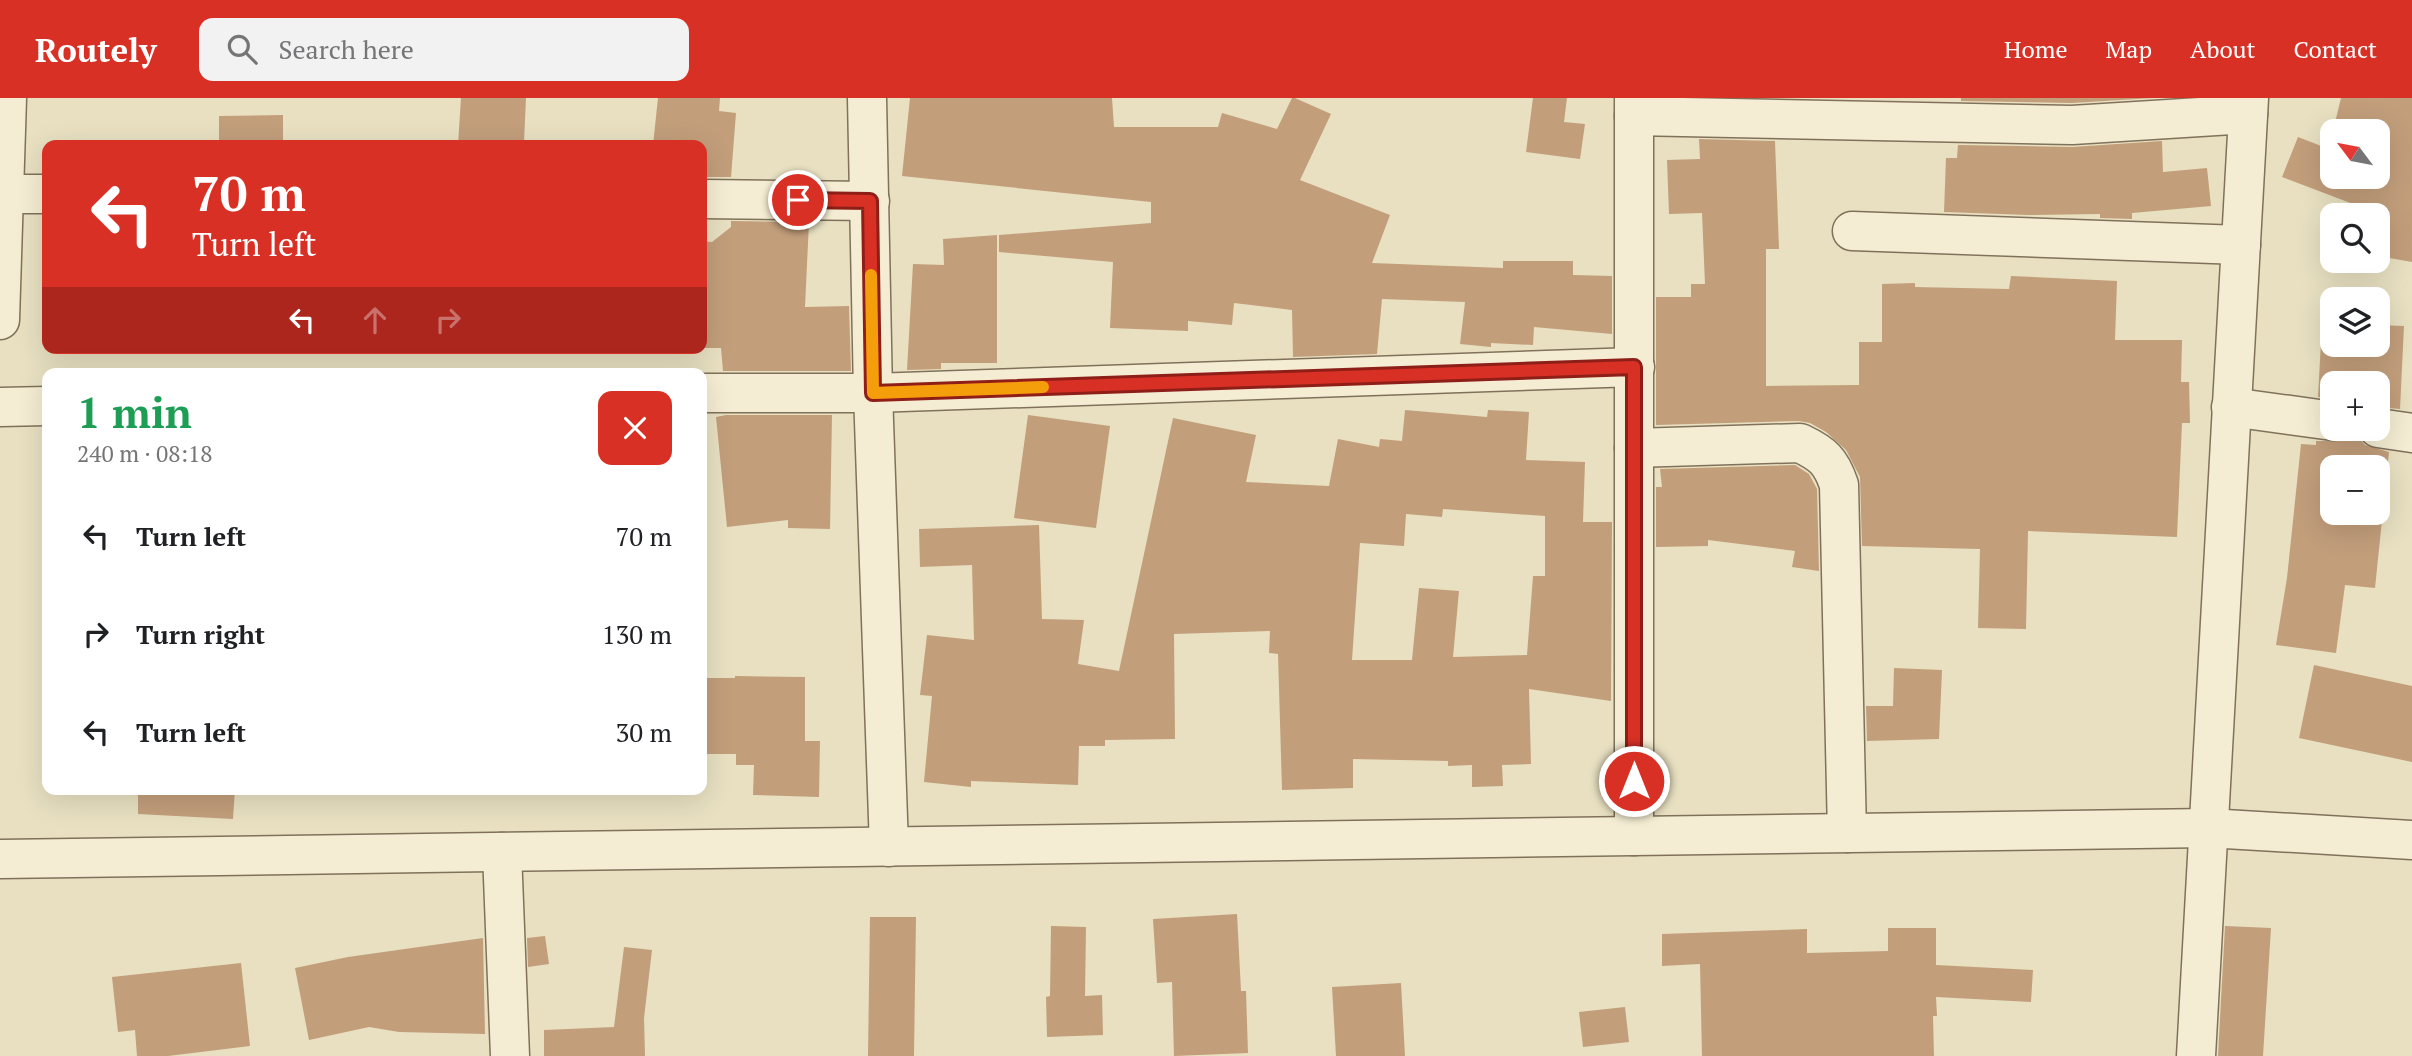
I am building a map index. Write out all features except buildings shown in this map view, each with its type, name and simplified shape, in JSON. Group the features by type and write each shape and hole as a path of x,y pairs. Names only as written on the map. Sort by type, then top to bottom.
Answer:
{"street":[{"path":"867,98 873,393 889,847"},
{"path":"1634,836 1634,107 2071,125 2249,106 2196,1056"},
{"path":"0,320 4,112"},
{"path":"4,194 42,194"},
{"path":"707,199 870,201"},
{"path":"1852,231 2241,245"},
{"path":"707,393 873,393 1634,367"},
{"path":"0,407 42,406"},
{"path":"2231,407 2320,419"},
{"path":"2390,430 2412,433"},
{"path":"1634,447 1800,443 1813,449 1832,464 1839,485 1847,833"},
{"path":"0,859 2208,828 2412,840"},
{"path":"502,852 510,1056"}],"slow traffic":[{"path":"871,275 873,393 1043,387"}],"route":[{"path":"798,200 870,201 873,393 1634,367 1634,781"}]}
